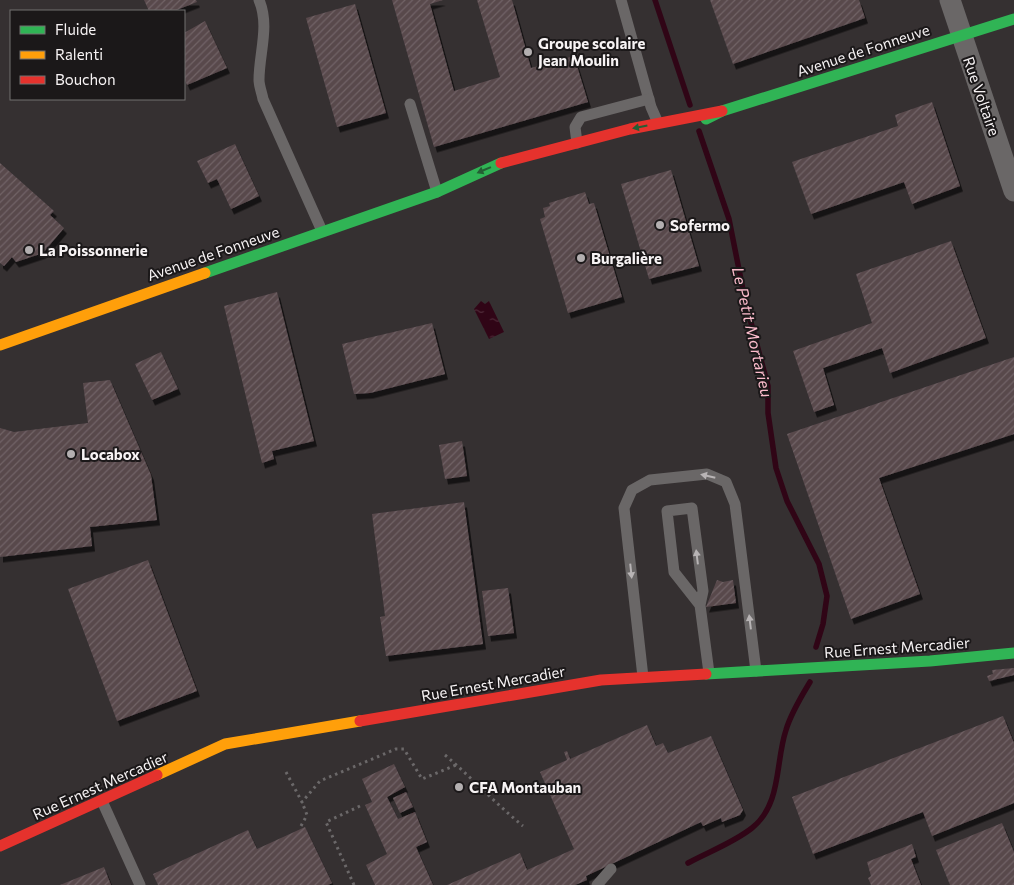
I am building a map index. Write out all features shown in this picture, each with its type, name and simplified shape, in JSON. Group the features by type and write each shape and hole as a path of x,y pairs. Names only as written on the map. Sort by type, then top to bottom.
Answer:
{"street":[{"name":"Rue Voltaire","path":"950,0 1014,191"},
{"name":"Avenue de Fonneuve","path":"0,345 437,192 498,164 658,123 722,111 961,34 1014,19"},
{"name":"Avenue de Fonneuve","path":"649,138 697,124 722,111"},
{"name":"Avenue de Fonneuve","path":"437,192 457,191 485,183"},
{"name":"Rue Ernest Mercadier","path":"0,846 225,744 601,680 930,661 1014,653"}],"lane":[{"path":"259,0 262,8 264,41 259,80 263,100 322,231"},
{"path":"621,0 649,99 658,123"},
{"path":"539,166 577,143 575,127 582,117 649,99"},
{"path":"410,104 437,192"},
{"path":"643,677 624,508 632,490 650,480 706,474 726,482 735,504 756,671"},
{"path":"700,605 674,572 667,511 692,508 703,590 700,605 709,673"},
{"path":"102,801 140,885"},
{"path":"596,885 611,870"}],"path":[{"path":"302,802 320,781 396,749 404,749 422,779 456,765"},
{"path":"445,755 489,798 523,826"},
{"path":"286,772 307,815 301,826"},
{"path":"354,885 326,822 360,806"}],"water":[{"path":"481,301 485,304 489,301 504,332 489,339 474,309"}],"building":[{"path":"144,0 196,0 197,2 177,10 149,10"},
{"path":"392,0 443,0 430,4 454,91 500,77 477,0 512,0 531,68 574,56 588,102 434,147"},
{"path":"710,0 859,0 865,18 733,64"},
{"path":"355,4 386,113 337,127 306,18"},
{"path":"205,21 227,68 187,85 185,80 185,32"},
{"path":"932,102 960,186 912,204 904,182 811,214 792,162 898,126 895,115"},
{"path":"235,144 259,196 231,209 217,179 208,183 197,161"},
{"path":"0,163 54,211 50,215 64,228 43,253 16,262 12,257 4,266 0,263"},
{"name":"Sofermo","path":"671,170 699,266 649,279 621,184"},
{"name":"Burgalière","path":"585,192 589,204 594,203 622,297 568,313 540,219 545,217 543,208 550,206 549,203"},
{"path":"951,241 986,338 890,373 882,348 823,368 834,405 814,412 793,351 872,323 856,274"},
{"path":"277,292 314,441 272,451 274,459 262,463 224,306"},
{"path":"432,323 445,374 370,393 354,394 342,344"},
{"path":"161,352 178,389 152,400 135,364"},
{"path":"1014,357 1014,434 879,478 920,594 851,619 787,434"},
{"name":"Locabox","path":"110,380 151,475 157,520 90,527 92,546 0,557 0,428 14,432 88,423 83,383"},
{"path":"462,441 467,476 445,479 439,445"},
{"path":"464,502 483,644 386,656 380,617 385,616 372,514"},
{"path":"148,560 197,691 117,721 68,589"},
{"path":"717,580 723,582 733,580 736,603 706,607"},
{"path":"508,588 514,633 488,636 482,591"},
{"path":"1014,668 1014,675 989,681 987,676 993,674 992,670"},
{"path":"1003,716 1014,743 1014,803 932,836 923,812 813,854 792,797"},
{"path":"647,725 656,746 663,743 668,753 711,736 743,810 740,815 722,822 721,818 703,826 701,822 586,876 587,880 575,885 447,885 520,853 527,870 574,849 540,772 567,760 564,752 567,751 570,759"},
{"path":"394,764 405,787 387,797 398,819 415,812 427,842 416,847 433,885 375,885 366,865 387,854 365,805 372,802 362,779"},
{"path":"406,792 413,807 400,813 393,798"},
{"path":"1002,823 1014,852 1014,885 950,885 936,850"},
{"path":"305,827 332,883 328,885 158,885 153,874 248,830 257,849"},
{"path":"912,844 916,857 911,859 921,885 871,885 868,878 871,876 867,862"},
{"path":"104,867 111,885 60,885"}],"waterway":[{"name":"Le Petit Mortarieu","path":"655,0 690,105"},
{"name":"Le Petit Mortarieu","path":"699,131 729,219 745,300 768,386 768,413 776,468 787,501 819,564 827,596 823,624 816,647"},
{"name":"Le Petit Mortarieu","path":"688,863 737,838 752,828 762,818 773,795 788,724 796,705 810,682"}],"traffic: fast":[{"path":"706,119 722,111 1014,19"},
{"path":"205,273 437,192 501,163"},
{"path":"706,674 930,661 1014,653"}],"traffic: slow":[{"path":"0,345 205,273"},
{"path":"157,775 225,744 360,721"}],"traffic: jam":[{"path":"501,163 630,129 722,111"},
{"path":"360,721 601,680 706,674"},
{"path":"0,846 157,775"}],"place":[{"name":"Groupe scolaire Jean Moulin","path":"528,52"},
{"name":"Sofermo","path":"660,225"},
{"name":"La Poissonnerie","path":"29,250"},
{"name":"Burgalière","path":"581,258"},
{"name":"Locabox","path":"71,454"},
{"name":"CFA Montauban","path":"459,787"}]}
